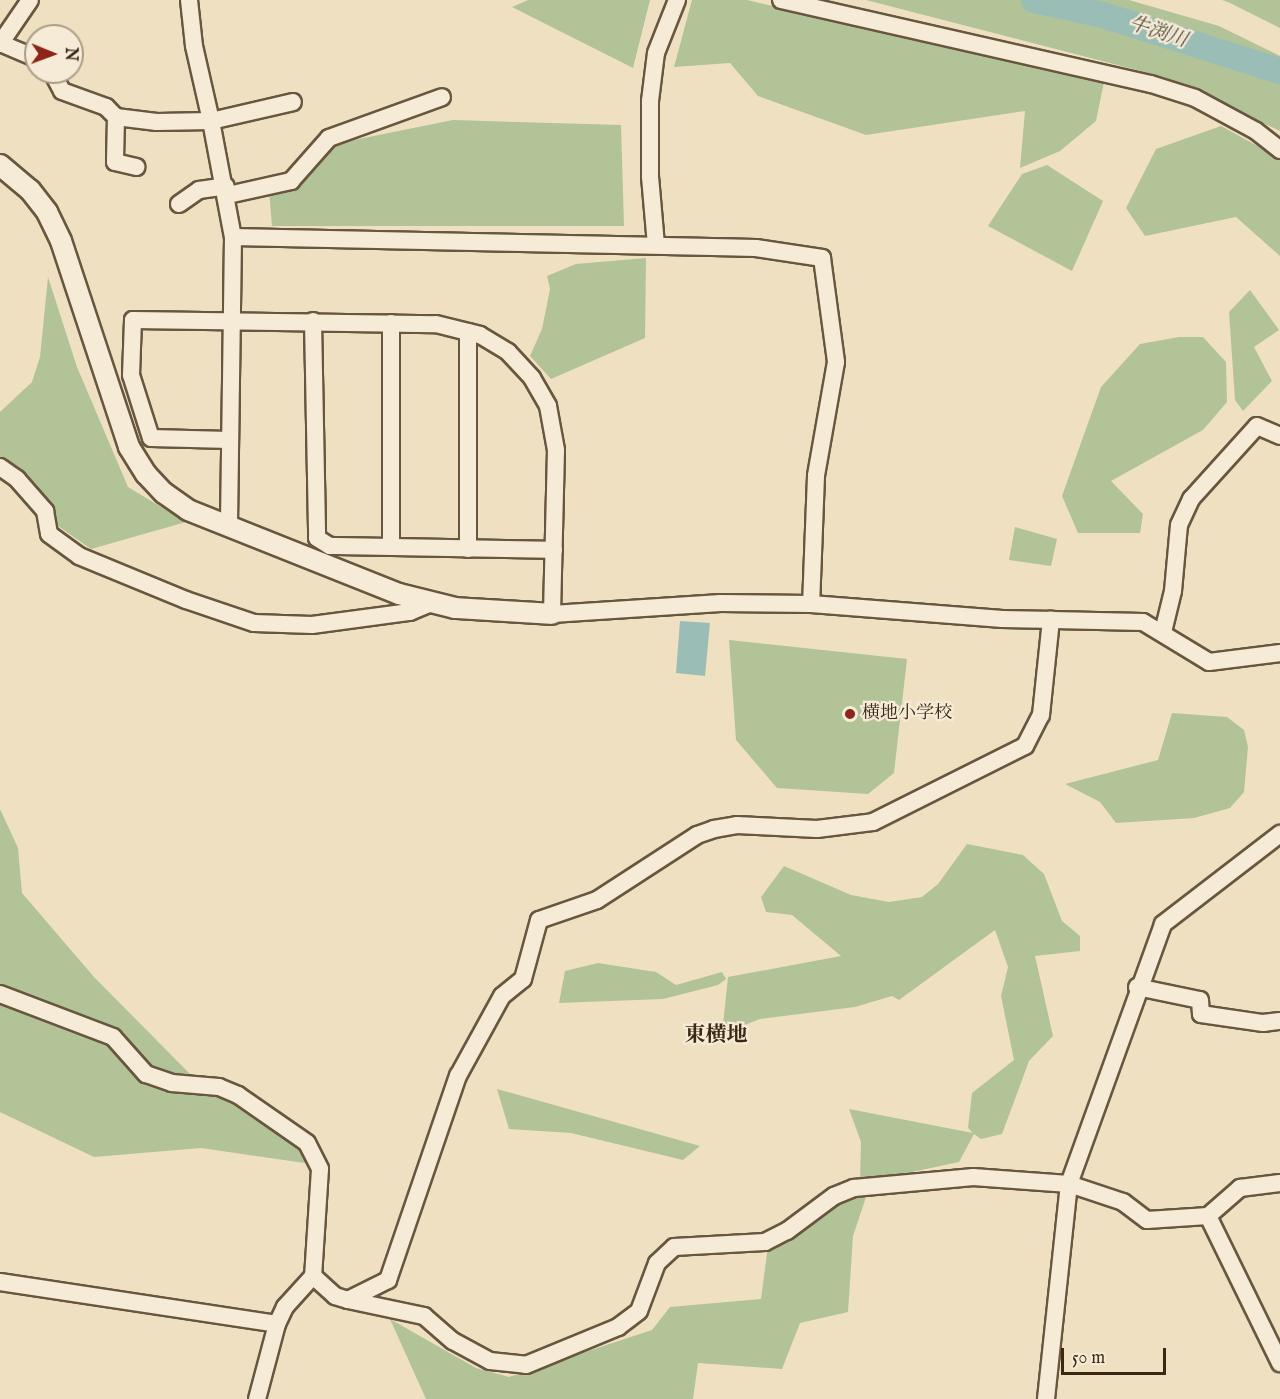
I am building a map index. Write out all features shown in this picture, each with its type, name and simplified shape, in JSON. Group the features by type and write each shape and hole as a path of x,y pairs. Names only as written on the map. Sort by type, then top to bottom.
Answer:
{"street":[{"path":"24,53 0,43 30,0"},
{"path":"189,0 194,46 227,191 233,237 229,528"},
{"path":"657,244 650,177 650,101 656,53 677,0"},
{"path":"781,0 1151,84 1195,98 1256,131 1280,150"},
{"path":"58,84 62,91 106,107 116,117 157,122 211,121 293,102"},
{"path":"179,204 199,190 227,191 291,181 329,138 442,97"},
{"path":"116,117 115,162 136,167"},
{"path":"0,165 30,190 61,242 129,447 164,492 188,510 372,585 434,602 515,614 552,614 673,604 811,604 1051,620 1143,622 1163,632 1209,662 1280,653"},
{"path":"233,237 657,244 756,248 822,258 836,362 816,476 811,604"},
{"path":"230,440 151,438 131,375 133,320 232,319 436,324 468,332 508,352 532,378 548,406 556,450 552,614"},
{"path":"313,321 317,538 330,546 554,550"},
{"path":"391,323 391,547"},
{"path":"468,332 468,549"},
{"path":"1163,632 1173,591 1179,525 1191,499 1257,426 1280,436"},
{"path":"0,467 17,479 45,511 49,534 79,556 186,600 255,623 320,624 410,612 434,602"},
{"path":"348,1300 388,1280 458,1076 502,996 523,979 540,920 597,900 698,835 714,829 737,825 817,829 873,822 1025,746 1041,715 1051,620"},
{"path":"1046,1399 1069,1184 1137,987 1163,924 1173,913 1280,834"},
{"path":"1137,987 1200,1000 1201,1014 1263,1023 1280,1021"},
{"path":"0,994 113,1037 146,1074 172,1083 219,1087 238,1095 307,1143 320,1169 313,1276 285,1307 277,1324 257,1399"},
{"path":"313,1276 335,1296 424,1316 472,1353 499,1363 526,1365 618,1327 639,1311 657,1263 674,1247 765,1242 787,1231 834,1196 854,1188 973,1177 1069,1184 1123,1202 1147,1220 1208,1216 1240,1188 1280,1183"},
{"path":"1208,1216 1280,1363"},
{"path":"0,1282 277,1324"}],"green space":[{"path":"528,0 650,0 633,68 512,7"},
{"path":"692,0 747,0 1104,82 1096,121 1060,151 1020,168 1025,111 866,135 758,96 730,63 674,67"},
{"path":"866,0 1129,0 1219,26 1280,56 1280,131 1164,77"},
{"path":"1222,0 1280,0 1280,28 1230,3"},
{"path":"453,120 621,125 624,226 272,226 269,190 334,144"},
{"path":"1221,126 1280,158 1280,256 1236,217 1145,236 1126,208 1156,149"},
{"path":"1047,165 1103,201 1072,271 988,226 1022,174"},
{"path":"646,258 645,338 551,379 530,356 542,329 550,289 547,276 576,264"},
{"path":"48,277 77,367 128,487 186,522 91,549 58,526 17,479 0,470 0,412 32,382 40,357"},
{"path":"1250,290 1279,330 1254,347 1272,381 1243,411 1235,400 1229,312"},
{"path":"1179,337 1203,337 1226,362 1227,402 1203,430 1111,481 1143,514 1140,533 1078,533 1062,496 1101,387 1140,344"},
{"path":"1015,527 1057,539 1051,566 1009,560"},
{"path":"729,640 907,659 894,773 868,794 777,788 736,740"},
{"path":"1172,713 1227,717 1244,730 1248,747 1244,792 1230,808 1194,818 1116,823 1100,802 1065,784 1158,760"},
{"path":"0,809 18,848 22,893 94,977 194,1078 297,1148 312,1164 201,1148 94,1157 0,1112"},
{"path":"967,844 1023,855 1044,874 1062,921 1080,936 1080,951 1035,956 1053,1036 1029,1061 1002,1134 981,1139 974,1134 959,1162 860,1183 861,1142 849,1109 973,1133 968,1128 972,1093 1014,1060 1001,996 1008,967 995,930 899,1000 892,996 855,1007 760,1019 722,1034 728,977 841,956 792,915 766,912 761,897 784,866 851,895 889,902 922,897 938,884"},
{"path":"598,963 656,972 676,985 722,972 726,979 718,985 663,999 559,1003 565,971"},
{"path":"497,1089 700,1146 683,1160 571,1133 509,1129"},
{"path":"867,1194 853,1236 848,1312 800,1323 782,1369 698,1363 693,1399 426,1399 390,1319 476,1368 509,1377 652,1330 670,1307 761,1299 768,1246 813,1214"}],"water":[{"path":"680,621 710,623 705,676 676,673"}],"waterway":[{"name":"牛渕川","path":"1034,0 1103,15 1280,71"}],"place":[{"name":"横地小学校","path":"850,714"}],"district":[{"name":"東横地","path":"716,1036"}]}
